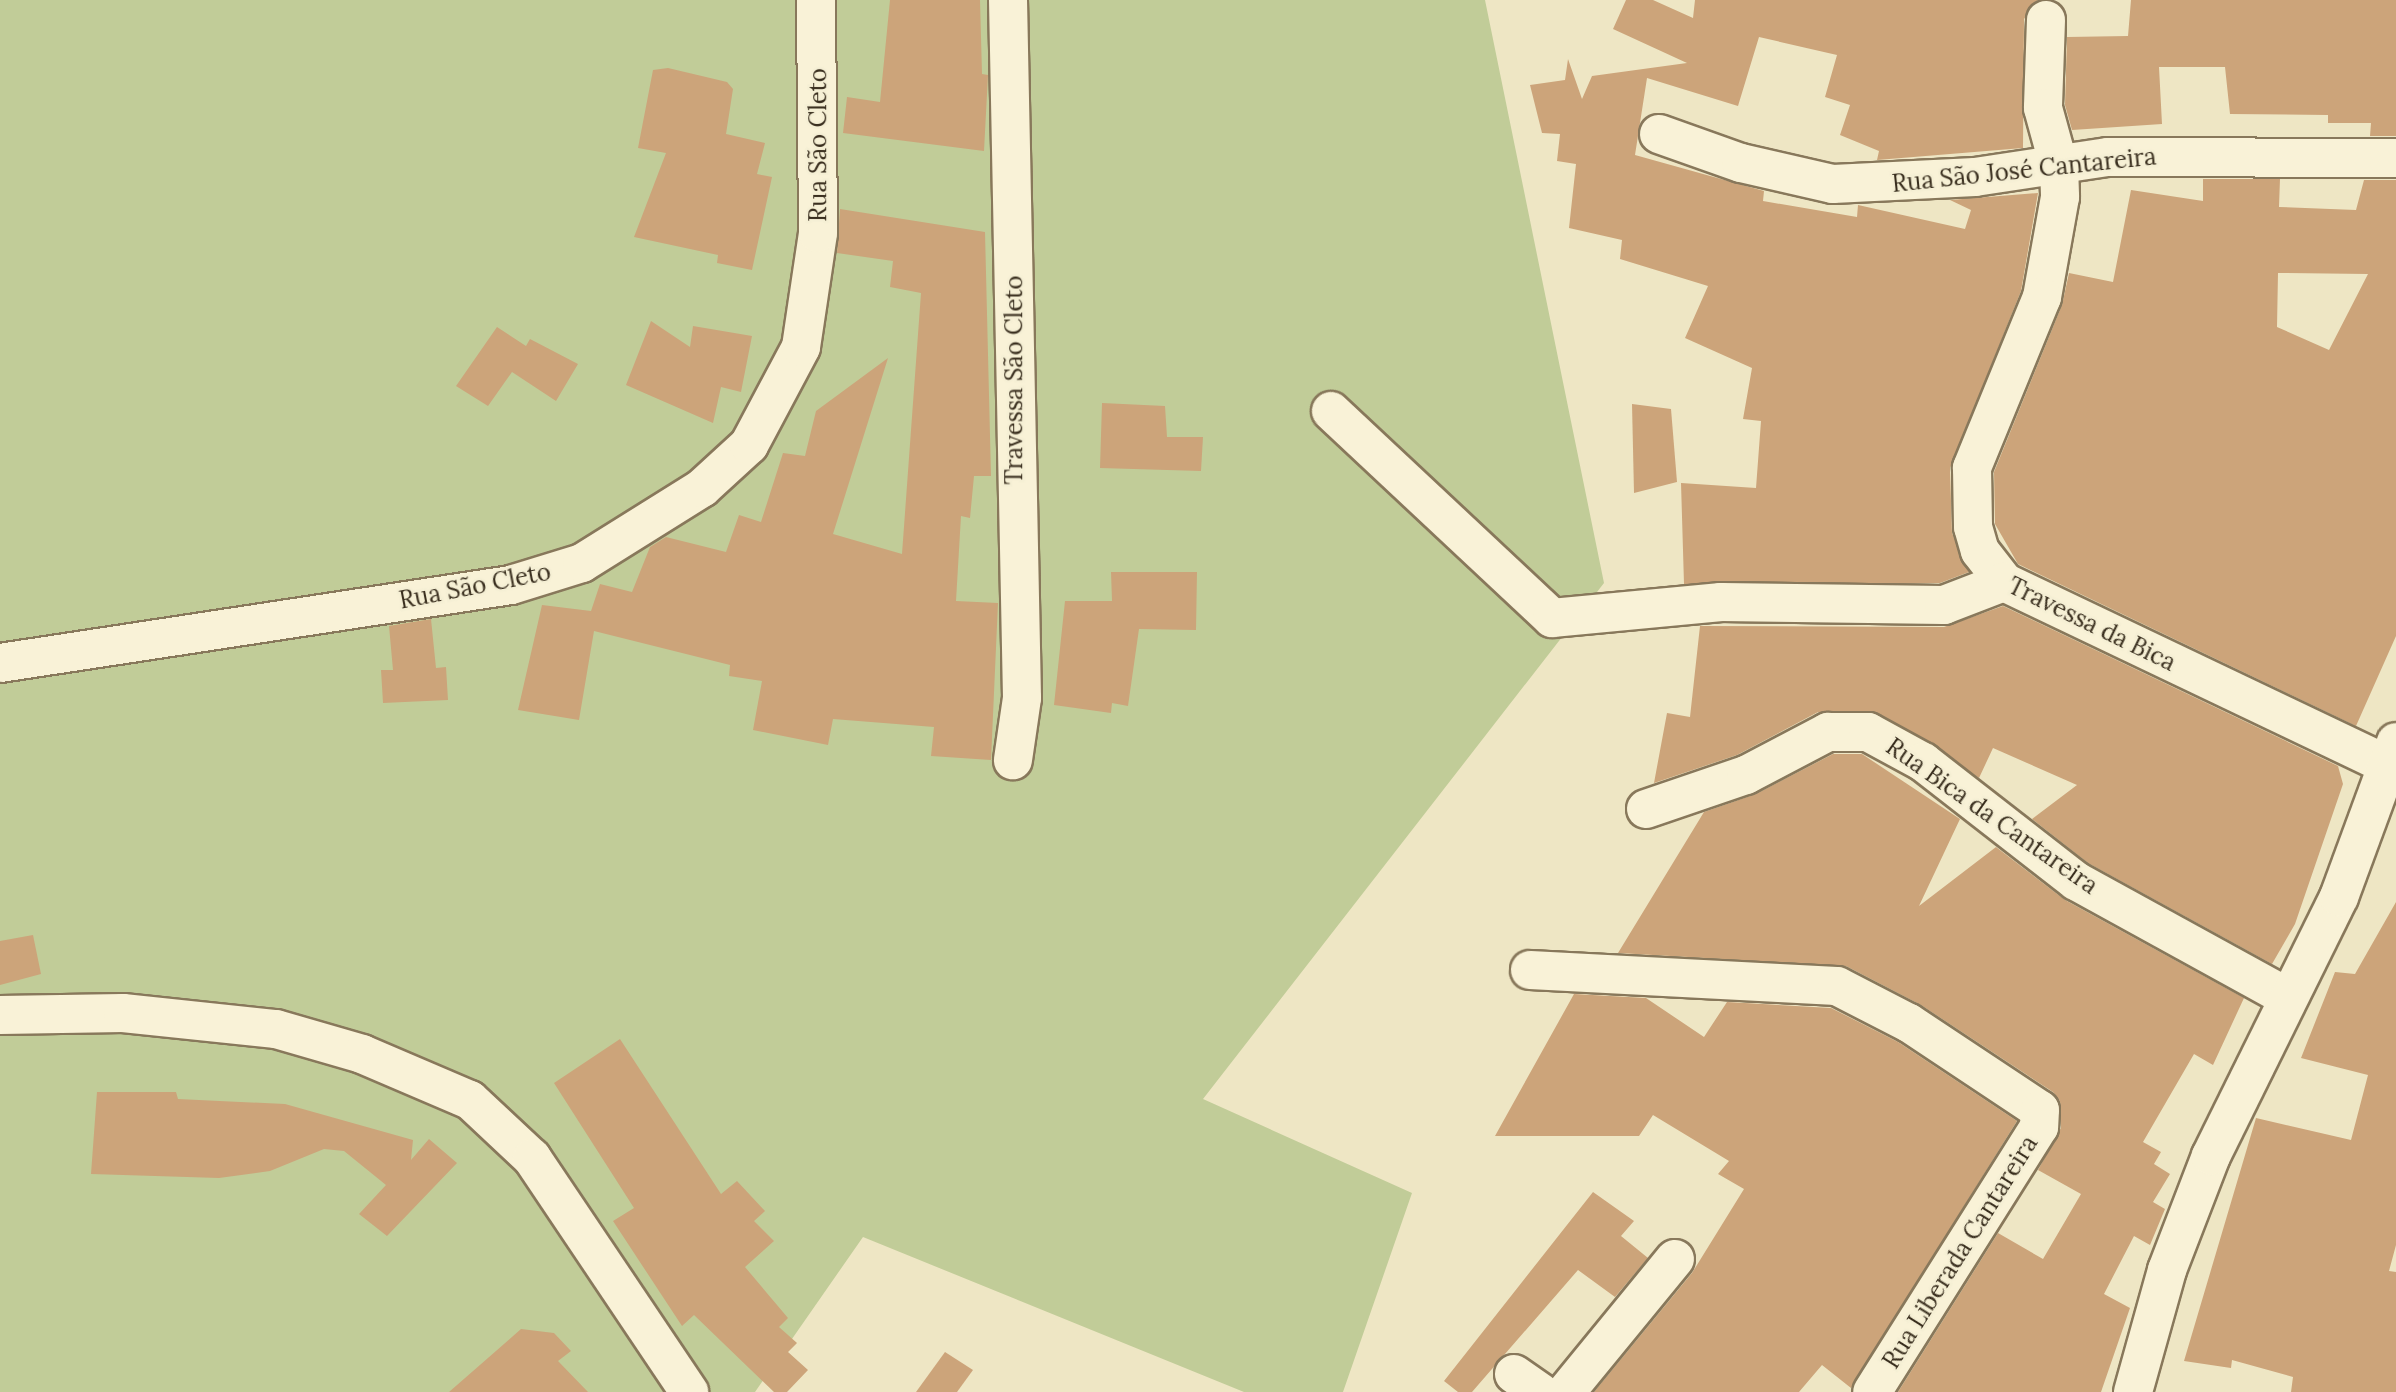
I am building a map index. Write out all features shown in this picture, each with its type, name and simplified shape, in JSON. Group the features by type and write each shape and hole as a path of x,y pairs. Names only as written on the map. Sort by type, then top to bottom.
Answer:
{"street":[{"name":"Rua São Cleto","path":"0,663 511,584 582,563 702,488 749,445 801,347 818,233 816,0"},
{"name":"Travessa São Cleto","path":"1008,0 1022,698 1013,760"},
{"path":"2046,20 2043,108 2059,166"},
{"name":"Rua São José Cantareira","path":"1659,134 1741,163 1833,184 2059,166 2135,156 2396,158"},
{"name":"Travessa da Bica","path":"2059,166 2042,297 1972,468 1973,527 1989,569 2004,582 2392,754"},
{"path":"1331,411 1552,618 1721,603 1944,605 2004,582"},
{"name":"Rua Bica da Cantareira","path":"1646,809 1734,780 1828,732 1868,732 1923,762 2076,881 2287,997"},
{"path":"2133,1392 2188,1211 2287,997 2339,897 2392,754"},
{"name":"Rua Liberada Cantareira","path":"1530,970 1837,986 1909,1023 2040,1110 2039,1127 1872,1392"},
{"path":"0,1016 123,1013 276,1029 362,1054 470,1100 532,1158 689,1392"},
{"path":"1566,1392 1675,1259"}],"green space":[{"path":"0,0 1485,0 1604,583 1203,1099 1412,1193 1343,1392 1244,1392 863,1237 755,1392 0,1392"}],"building":[{"path":"890,0 980,0 982,74 988,75 984,151 843,133 847,97 880,102"},
{"path":"1626,0 1653,0 1693,18 1695,0 2038,0 2024,19 2023,148 1877,160 1879,151 1840,135 1850,105 1825,97 1837,55 1759,37 1738,106 1647,78 1635,155 1764,191 1763,201 1857,217 1858,205 1965,229 1971,210 1950,200 2038,193 2021,291 1950,468 1952,533 1969,572 1940,583 1684,584 1681,483 1756,488 1761,421 1743,419 1752,368 1685,338 1708,286 1620,259 1622,240 1569,228 1576,164 1557,161 1560,134 1542,133 1530,85 1565,80 1568,59 1582,99 1592,76 1687,63 1613,29"},
{"path":"2131,0 2396,0 2396,136 2370,136 2371,123 2328,123 2328,115 2230,114 2225,67 2159,67 2162,124 2072,130 2065,105 2067,37 2128,36"},
{"path":"668,68 727,82 733,89 726,134 765,143 757,174 772,177 752,270 717,263 718,255 634,237 666,153 638,148 653,70"},
{"path":"2203,179 2280,179 2279,207 2356,210 2364,180 2396,180 2396,636 2356,726 2018,564 1995,524 1994,472 2062,305 2069,273 2113,282 2131,190 2203,201","holes":["2278,273 2368,274 2329,350 2277,327"]},
{"path":"840,209 985,232 991,476 974,476 970,518 961,516 956,601 998,603 991,760 931,756 934,727 833,719 828,745 753,730 762,681 729,676 730,665 594,631 579,720 518,710 542,605 591,611 600,584 632,592 650,547 666,537 726,552 739,515 761,522 783,453 805,456 816,411 888,358 833,534 902,554 921,293 890,287 893,261 837,253"},
{"path":"651,321 690,347 693,326 752,336 741,392 721,387 713,423 626,385"},
{"path":"497,327 526,346 530,339 578,364 556,401 512,372 488,406 456,386"},
{"path":"1102,403 1165,406 1167,437 1203,437 1201,471 1100,468"},
{"path":"1632,404 1671,409 1677,482 1634,493"},
{"path":"1111,572 1197,572 1196,630 1139,629 1128,706 1112,703 1111,713 1054,705 1065,601 1112,601"},
{"path":"2003,606 2338,766 2343,784 2295,924 2272,964 2088,863 2032,819 2077,785 1993,748 1979,778 1878,713 1818,712 1737,755 1654,783 1667,713 1690,717 1700,626 1944,627"},
{"path":"431,619 436,668 446,667 448,700 383,703 381,670 393,670 389,626"},
{"path":"1833,754 1862,754 1960,819 1919,906 1996,847 2065,900 2244,998 2213,1065 2194,1054 2143,1142 2161,1152 2154,1164 2170,1174 2153,1202 2165,1209 2150,1245 2134,1236 2104,1294 2130,1308 2101,1392 1898,1392 1998,1233 2043,1259 2081,1194 2038,1170 2061,1128 2060,1101 2053,1092 1921,1005 1846,966 1618,953 1704,812 1756,794"},
{"path":"2396,902 2396,1245 2389,1271 2396,1272 2396,1392 2291,1392 2293,1377 2232,1360 2231,1368 2184,1361 2256,1118 2351,1140 2368,1075 2301,1058 2335,972 2355,974"},
{"path":"33,935 41,974 0,985 0,941"},
{"path":"1574,994 1646,998 1704,1037 1727,1002 1831,1008 1898,1042 2017,1121 1851,1388 1822,1365 1799,1392 1594,1392 1692,1273 1744,1189 1718,1174 1729,1161 1653,1115 1639,1136 1495,1136"},
{"path":"620,1039 721,1194 737,1181 765,1211 754,1221 774,1241 745,1267 788,1318 779,1327 797,1343 788,1352 808,1370 787,1392 774,1392 694,1315 682,1326 613,1221 634,1208 554,1083"},
{"path":"97,1092 176,1092 178,1099 285,1104 413,1140 411,1160 429,1139 457,1163 387,1236 359,1214 386,1185 344,1151 324,1149 270,1171 219,1178 91,1174"},
{"path":"1593,1192 1634,1221 1621,1236 1648,1258 1615,1297 1578,1270 1472,1392 1458,1392 1444,1381"},
{"path":"521,1329 554,1333 571,1351 558,1361 588,1392 449,1392"},
{"path":"945,1352 973,1370 957,1392 916,1392"}]}
